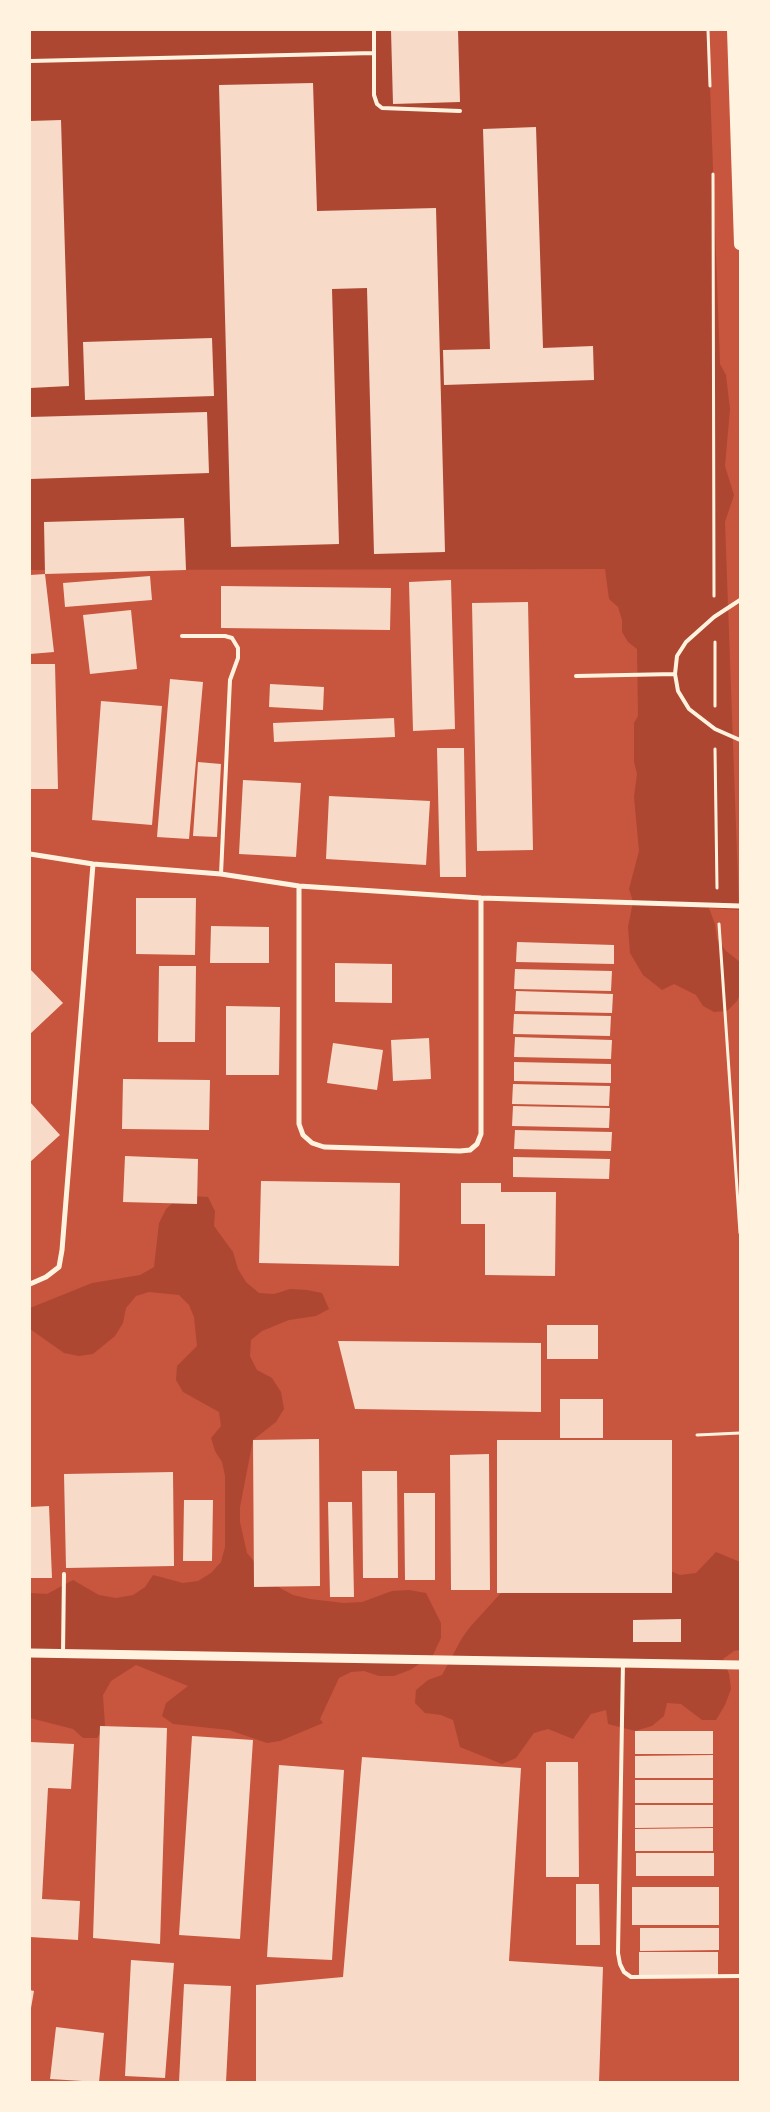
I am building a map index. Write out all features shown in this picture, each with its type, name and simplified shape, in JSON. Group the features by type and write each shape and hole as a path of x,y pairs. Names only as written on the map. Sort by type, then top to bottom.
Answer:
{"main road":[{"path":"733,30 740,244"}],"street":[{"path":"30,854 93,864 221,874 299,886 481,898 740,906"},
{"path":"30,1284 46,1277 59,1267 62,1250 93,864"},
{"path":"299,886 299,1124 303,1135 312,1143 324,1147 460,1151 470,1150 477,1144 481,1134 481,898"},
{"path":"30,1653 740,1665"}],"lane":[{"path":"374,30 374,95 377,104 382,108 460,110"},
{"path":"30,61 374,53"},
{"path":"740,600 714,617 686,642 677,656 675,674 678,691 689,709 715,729 740,740"},
{"path":"182,636 225,636 232,638 238,648 236,663 230,680 221,874"},
{"path":"576,676 675,674"},
{"path":"63,1653 64,1574"},
{"path":"623,1662 618,1953 620,1964 624,1972 631,1978 740,1976"}],"path":[{"path":"697,1435 740,1433"}],"shaded area":[{"path":"30,30 708,30 720,364 726,375 730,409 725,466 734,495 725,522 739,910 709,908 715,924 717,939 726,951 740,962 740,994 737,1001 727,1011 714,1012 703,1006 696,995 674,984 662,990 643,975 630,953 628,927 633,902 629,889 639,851 634,797 637,774 634,762 634,723 638,716 637,649 628,642 622,632 622,620 618,607 609,599 605,569 30,570"},
{"path":"191,1196 208,1197 215,1211 214,1226 233,1252 238,1269 246,1282 259,1293 274,1294 290,1289 322,1293 329,1309 316,1316 289,1320 262,1331 251,1340 250,1356 257,1370 272,1378 281,1392 284,1409 276,1422 253,1440 240,1507 240,1522 247,1553 257,1565 271,1573 280,1588 293,1595 310,1599 344,1603 362,1602 392,1591 409,1590 426,1593 441,1623 441,1638 433,1655 410,1670 394,1676 379,1676 364,1671 351,1672 339,1678 320,1719 323,1723 280,1741 267,1743 229,1730 173,1724 162,1716 166,1703 188,1686 136,1665 111,1681 103,1695 105,1726 97,1738 83,1738 73,1729 30,1718 30,1593 47,1594 73,1580 99,1595 116,1598 133,1595 145,1587 153,1575 183,1583 198,1581 211,1573 221,1562 225,1547 225,1476 222,1462 215,1451 211,1438 221,1426 219,1412 183,1392 176,1380 177,1366 197,1346 194,1317 189,1305 179,1295 149,1292 136,1296 126,1308 123,1323 115,1336 93,1354 79,1356 64,1353 30,1329 30,1308 92,1283 140,1275 154,1267 159,1223 166,1209 177,1199"},
{"path":"716,1552 740,1562 740,1650 734,1651 723,1659 729,1674 731,1689 725,1705 716,1720 702,1720 681,1704 667,1703 664,1716 652,1726 635,1731 608,1724 606,1710 591,1714 573,1739 548,1729 534,1733 516,1758 502,1764 460,1747 453,1720 441,1715 425,1713 415,1703 416,1690 428,1680 442,1675 470,1627 500,1594 512,1586 666,1569 680,1575 696,1573"}],"building":[{"path":"391,30 458,30 460,102 393,104"},
{"path":"313,83 317,211 436,208 445,552 374,554 367,288 332,289 339,544 231,547 219,85"},
{"path":"61,120 69,386 30,388 30,121"},
{"path":"536,127 543,348 593,346 594,380 444,385 443,350 490,349 483,129"},
{"path":"212,338 214,396 85,400 83,342"},
{"path":"207,412 209,473 30,479 30,417"},
{"path":"184,518 186,570 45,574 44,522"},
{"path":"45,574 54,652 30,654 30,575"},
{"path":"150,576 152,600 65,607 63,583"},
{"path":"451,580 455,729 413,731 409,582"},
{"path":"221,586 391,588 390,630 221,628"},
{"path":"528,602 533,850 477,851 472,603"},
{"path":"131,610 137,669 90,674 83,615"},
{"path":"30,664 55,664 58,789 30,789"},
{"path":"170,679 203,682 189,839 157,837"},
{"path":"270,684 324,687 323,710 269,707"},
{"path":"101,701 162,706 152,825 92,820"},
{"path":"394,718 395,737 274,742 273,723"},
{"path":"437,748 464,748 466,877 440,877"},
{"path":"198,762 221,764 217,837 193,836"},
{"path":"243,780 301,783 296,857 239,854"},
{"path":"329,796 430,801 426,865 326,859"},
{"path":"136,898 196,898 195,955 136,954"},
{"path":"211,926 269,927 269,963 210,963"},
{"path":"517,942 614,945 614,964 516,962"},
{"path":"335,963 392,964 392,1003 335,1002"},
{"path":"159,966 196,966 195,1042 158,1042"},
{"path":"30,969 63,1003 30,1034"},
{"path":"515,969 612,971 611,991 514,989"},
{"path":"516,991 613,994 612,1013 515,1011"},
{"path":"226,1006 280,1007 279,1075 226,1075"},
{"path":"514,1014 611,1016 610,1036 513,1034"},
{"path":"515,1037 612,1040 611,1059 514,1057"},
{"path":"429,1038 431,1079 393,1081 391,1040"},
{"path":"333,1043 383,1050 377,1090 327,1083"},
{"path":"514,1062 611,1064 611,1083 514,1081"},
{"path":"123,1079 210,1080 209,1130 122,1129"},
{"path":"513,1084 610,1086 609,1106 512,1104"},
{"path":"30,1102 60,1135 30,1162"},
{"path":"513,1106 610,1108 609,1128 512,1126"},
{"path":"515,1130 612,1132 611,1151 514,1149"},
{"path":"125,1156 198,1159 197,1204 123,1202"},
{"path":"513,1157 610,1159 609,1179 513,1177"},
{"path":"261,1181 400,1183 399,1266 259,1263"},
{"path":"461,1183 501,1183 501,1192 556,1192 555,1276 485,1275 485,1224 461,1224"},
{"path":"547,1325 598,1325 598,1359 547,1359"},
{"path":"338,1341 541,1343 541,1412 355,1409"},
{"path":"560,1399 603,1399 603,1438 560,1438"},
{"path":"319,1439 320,1586 254,1587 253,1440"},
{"path":"497,1440 672,1440 672,1593 497,1593"},
{"path":"489,1454 490,1590 451,1590 450,1455"},
{"path":"362,1471 397,1471 398,1578 363,1578"},
{"path":"173,1472 174,1566 66,1568 64,1474"},
{"path":"404,1493 435,1493 435,1580 405,1580"},
{"path":"184,1500 213,1500 212,1561 183,1561"},
{"path":"328,1502 352,1502 354,1597 330,1597"},
{"path":"49,1506 52,1578 30,1578 30,1507"},
{"path":"681,1619 681,1642 633,1642 633,1620"},
{"path":"100,1726 167,1728 160,1944 93,1938"},
{"path":"635,1731 713,1731 713,1754 635,1754"},
{"path":"192,1736 253,1740 240,1939 179,1935"},
{"path":"30,1742 74,1744 71,1789 48,1788 42,1899 80,1901 78,1940 30,1937"},
{"path":"713,1755 713,1778 635,1778 635,1756"},
{"path":"362,1757 521,1768 509,1961 603,1967 599,2082 256,2082 256,1985 343,1977"},
{"path":"546,1762 578,1762 579,1877 546,1877"},
{"path":"279,1765 344,1770 332,1960 267,1957"},
{"path":"635,1780 713,1780 713,1803 635,1803"},
{"path":"635,1805 713,1805 713,1827 635,1828"},
{"path":"713,1828 713,1851 635,1851 635,1829"},
{"path":"636,1853 714,1853 714,1876 636,1876"},
{"path":"576,1884 599,1884 600,1945 576,1945"},
{"path":"632,1887 719,1887 719,1925 632,1925"},
{"path":"640,1928 719,1928 719,1950 640,1951"},
{"path":"639,1952 718,1952 718,1975 639,1975"},
{"path":"131,1960 174,1963 165,2078 125,2076"},
{"path":"184,1984 231,1986 226,2082 179,2082"},
{"path":"30,1990 34,1991 31,2008 30,2008"},
{"path":"56,2027 104,2033 99,2082 50,2079"}]}
